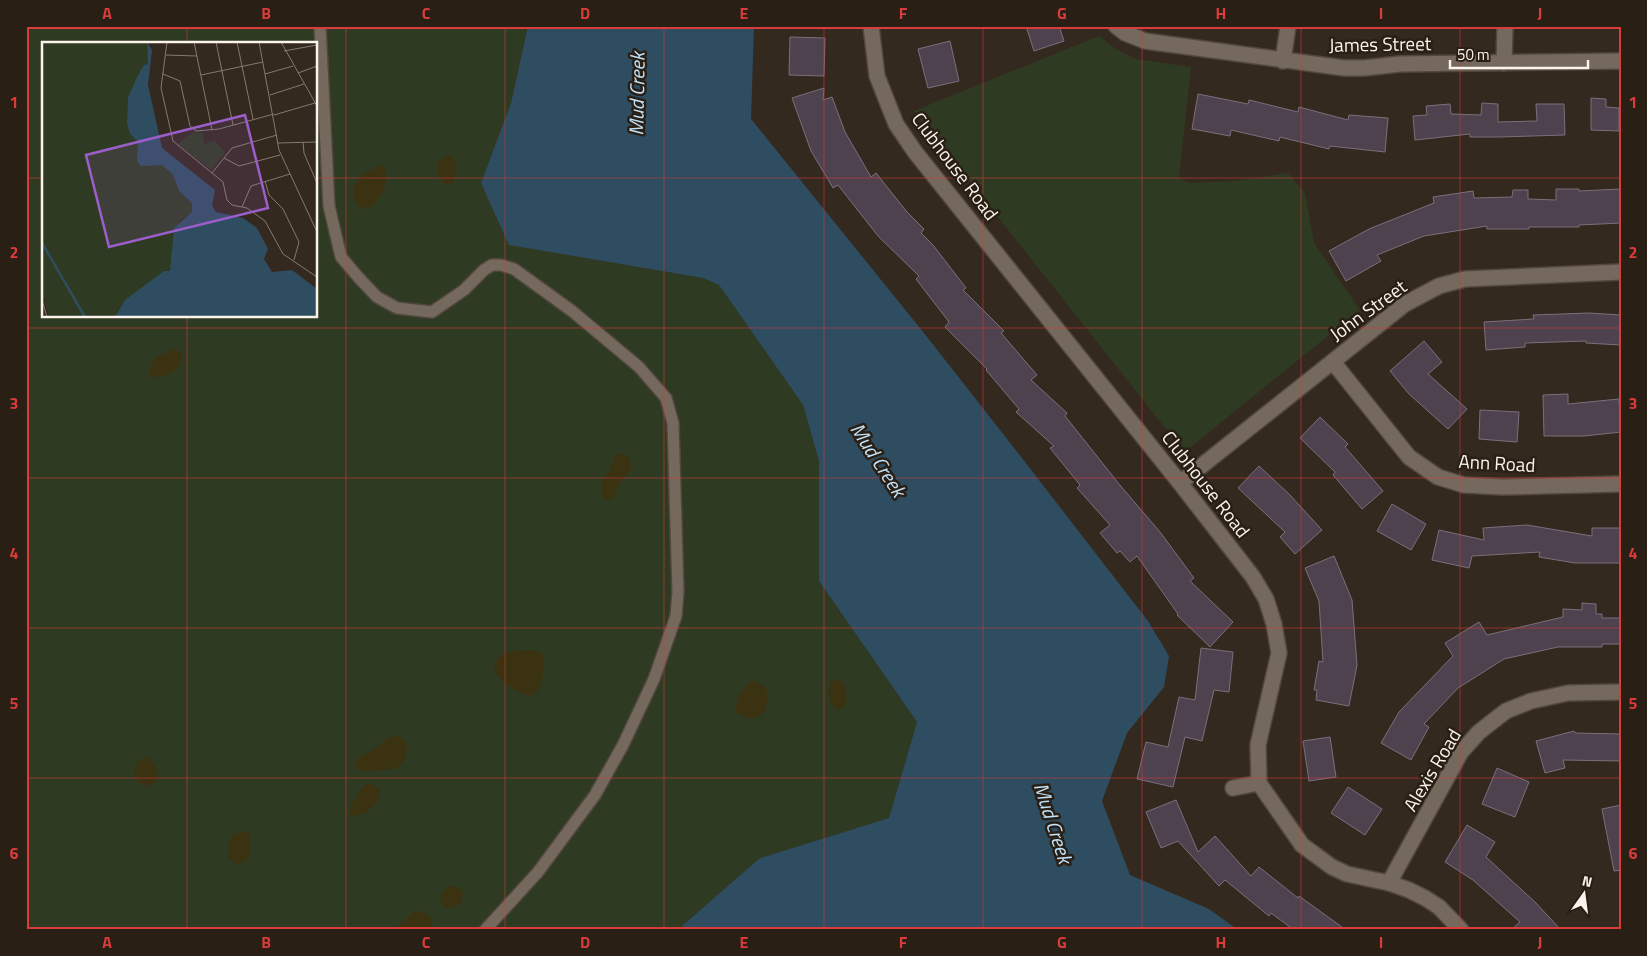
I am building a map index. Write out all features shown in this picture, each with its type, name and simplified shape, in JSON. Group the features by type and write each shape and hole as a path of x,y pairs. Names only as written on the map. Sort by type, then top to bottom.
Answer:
{"street":[{"name":"Clubhouse Road","path":"871,26 877,76 896,124 910,145 1254,577 1266,599 1274,624 1279,654 1258,745 1259,783"},
{"name":"James Street","path":"1116,26 1125,33 1145,42 1283,61 1354,68 1400,64 1621,61"},
{"path":"1283,61 1288,26"},
{"path":"1504,63 1506,26"},
{"name":"John Street","path":"1180,483 1405,304 1439,286 1465,279 1621,272"},
{"name":"Ann Road","path":"1333,362 1409,457 1438,477 1464,485 1502,487 1621,484"},
{"name":"Alexis Road","path":"1389,883 1461,752 1478,732 1506,711 1531,701 1568,693 1621,692"},
{"path":"1233,788 1259,783 1302,845 1332,868 1347,874 1389,883 1409,890 1432,903 1452,919 1461,930"}],"lane":[{"path":"320,26 329,206 341,257 359,278 377,297 397,308 432,312 464,290 484,270 492,265 501,265 514,269 572,311 639,367 666,398 673,423 678,592 676,616 654,679 623,744 595,795 538,872 485,930"}],"green space":[{"path":"26,26 528,26 511,103 481,183 510,245 703,278 719,285 803,405 819,461 819,581 917,722 889,818 760,858 683,925 682,930 26,930"},
{"path":"1099,36 1116,49 1136,59 1191,67 1179,177 1188,183 1235,181 1288,173 1305,193 1314,243 1360,310 1187,450 1181,448 914,111"}],"sand":[{"path":"446,155 451,156 456,169 453,183 446,185 438,176 438,163"},
{"path":"379,165 384,168 387,174 382,194 373,205 364,209 360,208 353,197 355,184 362,176"},
{"path":"174,349 181,353 182,356 181,363 177,369 161,376 153,377 149,374 152,363 157,357"},
{"path":"618,454 626,455 631,467 620,483 614,497 606,500 601,495 601,482 609,472"},
{"path":"532,650 542,653 543,670 539,688 532,695 529,695 514,689 501,680 494,667 499,657 508,652"},
{"path":"835,679 843,682 847,699 841,709 836,710 829,694 830,686"},
{"path":"753,681 763,686 768,694 768,699 761,715 748,718 736,712 736,704 740,694"},
{"path":"400,736 406,741 407,753 396,769 367,771 357,769 355,764 358,758 376,748 386,739"},
{"path":"146,757 154,764 157,778 157,781 147,786 139,783 134,776 138,762"},
{"path":"367,784 371,784 379,789 378,799 371,808 362,814 351,815 349,810 361,789"},
{"path":"243,831 249,834 250,853 246,860 237,864 229,858 228,844 233,835"},
{"path":"450,886 459,888 463,892 460,903 455,907 448,908 444,907 440,899 443,891"},
{"path":"415,911 423,912 429,916 433,920 431,925 419,930 393,930"}],"water":[{"name":"Mud Creek","path":"528,26 754,26 751,119 924,333 1025,462 1148,621 1169,656 1164,687 1127,733 1102,801 1130,875 1209,909 1238,930 682,930 683,925 760,858 889,818 917,722 819,581 819,461 803,405 719,285 703,278 509,245 481,183 511,103"}],"building":[{"path":"1026,26 1059,26 1064,41 1034,51"},
{"path":"790,37 825,38 824,76 789,75"},
{"path":"950,41 959,81 928,88 918,49"},
{"path":"824,88 823,100 832,97 845,132 871,177 876,173 907,212 924,229 921,233 933,245 966,288 963,290 1004,331 1001,333 1037,375 1031,380 1067,413 1065,416 1160,532 1194,578 1190,581 1233,622 1210,647 1177,615 1137,556 1130,562 1120,551 1117,553 1100,533 1110,525 1077,488 1080,485 1050,448 1054,446 1016,412 1019,409 987,369 945,327 949,322 916,279 919,276 878,236 838,185 833,188 811,151 792,98"},
{"path":"1198,94 1248,104 1249,100 1298,112 1299,107 1348,120 1349,115 1388,118 1385,152 1330,146 1329,149 1280,137 1279,141 1231,130 1230,136 1192,129"},
{"path":"1591,98 1606,99 1606,107 1619,108 1619,131 1591,130"},
{"path":"1482,103 1498,104 1498,122 1537,121 1536,104 1564,104 1565,135 1470,137 1470,134 1415,140 1413,116 1427,115 1426,106 1450,104 1451,114 1481,115"},
{"path":"1556,189 1579,189 1579,191 1621,189 1621,223 1579,225 1579,227 1529,227 1529,229 1487,229 1487,226 1424,236 1377,255 1381,261 1346,281 1329,251 1369,229 1434,203 1433,197 1473,191 1474,198 1512,197 1513,190 1528,190 1528,199 1556,200"},
{"path":"1589,313 1621,315 1621,345 1586,343 1586,341 1525,343 1525,347 1486,350 1484,322 1534,319 1533,315"},
{"path":"1424,341 1442,362 1428,374 1467,409 1448,429 1409,394 1390,371"},
{"path":"1568,394 1568,404 1619,399 1621,432 1584,436 1544,436 1543,395"},
{"path":"1480,410 1519,412 1517,442 1479,439"},
{"path":"1320,417 1348,444 1345,447 1383,491 1362,509 1333,475 1335,472 1300,438"},
{"path":"1259,466 1289,494 1322,530 1295,554 1280,537 1285,532 1238,488"},
{"path":"1392,504 1426,524 1411,550 1377,531"},
{"path":"1527,525 1592,536 1592,528 1621,528 1621,563 1575,563 1539,557 1540,552 1472,556 1469,568 1432,560 1439,530 1484,540 1483,528"},
{"path":"1334,556 1352,600 1357,665 1349,706 1316,700 1317,690 1314,690 1319,661 1323,662 1319,601 1305,568"},
{"path":"1582,603 1596,604 1596,614 1602,614 1602,618 1621,618 1621,644 1602,644 1602,647 1558,647 1504,659 1458,688 1424,724 1429,727 1411,760 1381,743 1399,712 1453,656 1445,643 1479,622 1487,635 1563,617 1563,609 1582,610"},
{"path":"1201,648 1233,652 1229,692 1214,690 1202,741 1185,737 1173,787 1137,779 1146,742 1168,747 1179,697 1195,700"},
{"path":"1574,731 1575,733 1621,734 1621,761 1563,760 1565,768 1545,773 1536,741"},
{"path":"1330,737 1336,777 1309,781 1303,741"},
{"path":"1497,768 1529,782 1515,817 1482,804"},
{"path":"1348,787 1382,809 1365,835 1331,813"},
{"path":"1176,800 1198,852 1215,836 1251,876 1259,867 1298,898 1299,896 1346,930 1294,930 1271,913 1269,916 1225,880 1219,886 1178,841 1161,848 1146,812"},
{"path":"1621,805 1621,870 1614,871 1602,809"},
{"path":"1467,825 1495,842 1486,857 1535,902 1561,930 1511,930 1520,922 1473,880 1445,862"}]}
